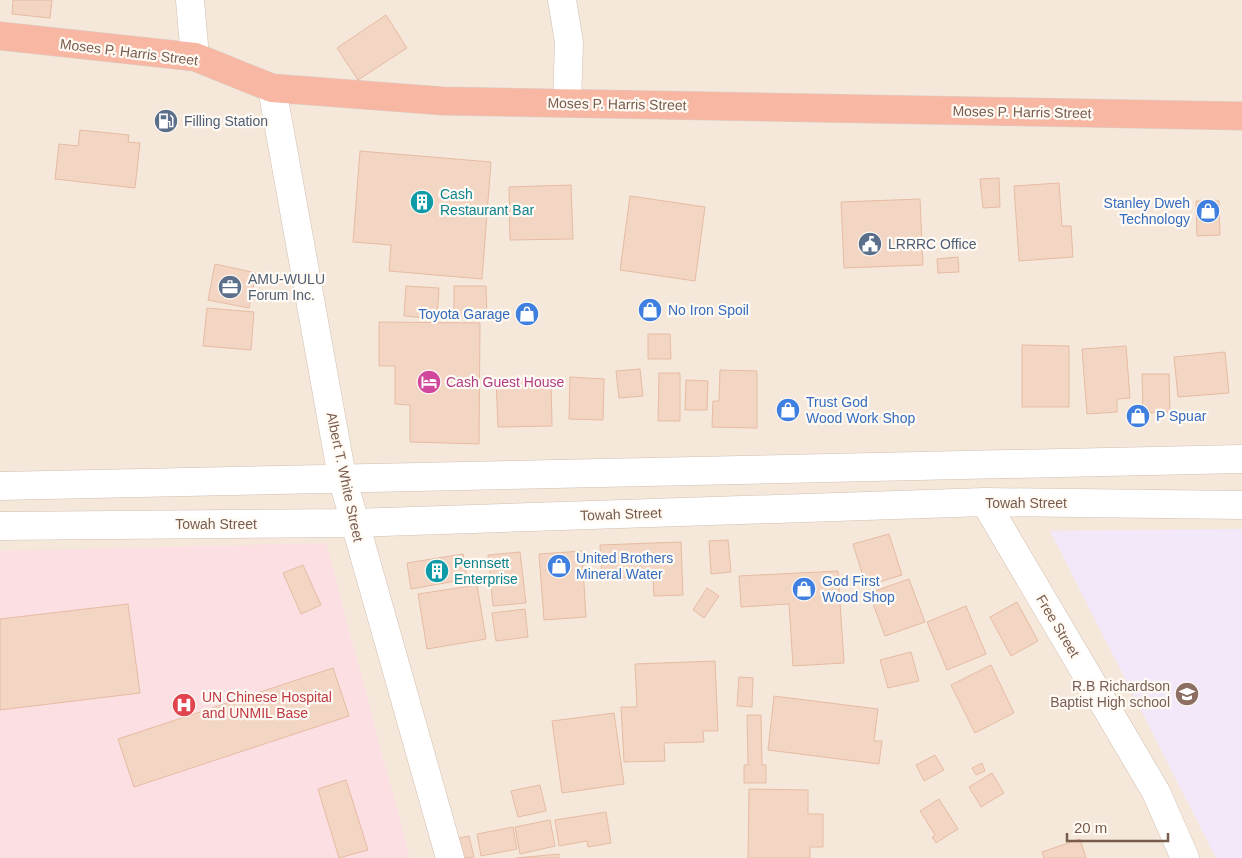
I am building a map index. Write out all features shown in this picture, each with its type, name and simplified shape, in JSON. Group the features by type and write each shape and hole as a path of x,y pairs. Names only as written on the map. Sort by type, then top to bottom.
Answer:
{"highway":[{"name":"Moses P. Harris Street","path":"0,36 195,57 272,88 443,102 567,102 1242,116"}],"street":[{"path":"190,0 195,57"},
{"path":"562,0 569,42 567,102"},
{"name":"Albert T. White Street","path":"272,88 342,477 353,523 450,858"},
{"path":"0,486 342,477 1242,459"},
{"name":"Towah Street","path":"0,526 353,523 985,502 1242,505"},
{"name":"Free Street","path":"985,502 1156,792 1186,858"}],"shaded area":[{"path":"0,0 1242,0 1242,858 0,858"},
{"name":"R.B Richardson Baptist High school","path":"1242,529 1242,858 1216,858 1050,531"},
{"name":"UN Chinese Hospital and UNMIL Base","path":"326,543 410,858 0,858 0,551"}],"building":[{"path":"13,0 52,0 50,18 12,14"},
{"path":"386,15 407,48 358,80 337,48"},
{"path":"80,130 129,135 128,142 140,143 135,188 55,179 59,144 78,146"},
{"name":"Cash Restaurant Bar","path":"360,151 491,162 482,279 389,271 391,245 353,242"},
{"path":"999,178 1000,207 983,208 980,179"},
{"path":"1059,183 1062,226 1071,226 1073,257 1019,261 1014,186"},
{"path":"571,185 573,239 510,240 509,187"},
{"path":"630,196 705,207 695,281 620,270"},
{"path":"920,199 923,265 844,268 841,202"},
{"path":"1196,201 1219,201 1220,235 1197,236"},
{"path":"958,257 959,272 938,273 937,259"},
{"path":"215,264 256,273 249,308 208,300"},
{"path":"406,286 439,288 437,319 404,316"},
{"path":"454,286 486,286 487,318 454,318"},
{"path":"207,308 254,312 251,350 203,346"},
{"path":"379,322 480,323 479,444 410,442 410,405 395,404 395,366 379,366"},
{"path":"648,334 670,334 671,359 648,359"},
{"path":"1022,345 1069,346 1069,407 1022,407"},
{"path":"1126,346 1130,398 1117,399 1117,412 1087,414 1082,349"},
{"path":"1225,352 1229,393 1178,397 1174,357"},
{"path":"640,369 643,396 619,398 616,371"},
{"path":"720,370 757,371 757,428 712,427 713,401 719,401"},
{"path":"659,373 680,373 680,421 658,421"},
{"path":"1142,374 1169,374 1170,412 1143,413"},
{"path":"570,377 604,379 603,420 569,419"},
{"path":"551,379 552,426 498,427 496,380"},
{"path":"686,380 708,381 707,410 685,410"},
{"path":"889,534 902,575 866,586 853,544"},
{"path":"728,540 731,572 711,574 709,541"},
{"path":"681,542 683,595 654,596 653,577 602,578 600,545"},
{"path":"582,551 586,617 544,620 539,554"},
{"path":"520,552 526,603 493,606 488,555"},
{"name":"Pennsett Enterprise","path":"463,554 467,579 411,589 407,563"},
{"path":"303,565 321,605 301,614 283,573"},
{"path":"838,571 844,663 793,666 789,604 741,607 739,576"},
{"path":"909,579 925,622 885,636 869,593"},
{"path":"477,585 486,639 427,649 418,594"},
{"path":"707,588 719,596 704,618 693,610"},
{"path":"1017,602 1038,641 1011,656 990,617"},
{"path":"128,604 140,693 0,710 0,619"},
{"path":"966,606 986,654 947,670 927,622"},
{"path":"525,609 528,637 496,641 492,613"},
{"path":"911,652 919,681 888,688 880,660"},
{"path":"715,661 718,731 703,731 704,742 664,743 665,761 624,762 621,707 637,707 635,664"},
{"path":"991,665 1014,713 975,733 951,685"},
{"path":"333,668 349,716 134,787 118,739"},
{"path":"739,677 753,678 752,707 737,706"},
{"path":"774,696 878,709 874,741 882,741 879,764 768,750"},
{"path":"614,713 624,784 562,793 552,721"},
{"path":"747,715 761,715 762,765 766,765 766,783 744,783 744,765 748,765"},
{"path":"935,755 944,770 924,781 916,765"},
{"path":"982,763 985,771 976,775 972,768"},
{"path":"992,773 1004,793 981,807 969,787"},
{"path":"346,780 368,850 339,858 318,789"},
{"path":"540,785 546,811 518,817 511,791"},
{"path":"749,789 808,790 808,814 823,814 823,847 810,847 810,858 748,858"},
{"path":"939,799 958,829 936,843 932,837 935,835 920,811"},
{"path":"606,812 611,843 588,847 587,841 559,846 555,820"},
{"path":"550,820 555,846 520,854 515,827"},
{"path":"513,827 517,849 481,856 477,834"},
{"path":"469,836 474,857 454,858 450,840"},
{"path":"1080,839 1086,858 1044,858 1042,852"},
{"path":"559,854 559,858 516,858"}],"place":[{"name":"Filling Station","path":"166,121"},
{"name":"Cash Restaurant Bar","path":"422,202"},
{"name":"Stanley Dweh Technology","path":"1208,211"},
{"name":"LRRRC Office","path":"870,244"},
{"name":"AMU-WULU Forum Inc.","path":"230,287"},
{"name":"No Iron Spoil","path":"650,310"},
{"name":"Toyota Garage","path":"527,314"},
{"name":"Cash Guest House","path":"429,382"},
{"name":"Trust God Wood Work Shop","path":"788,410"},
{"name":"P Spuar","path":"1138,416"},
{"name":"United Brothers Mineral Water","path":"559,566"},
{"name":"Pennsett Enterprise","path":"437,571"},
{"name":"God First Wood Shop","path":"804,589"},
{"name":"R.B Richardson Baptist High school","path":"1187,694"},
{"name":"UN Chinese Hospital and UNMIL Base","path":"184,705"}]}
